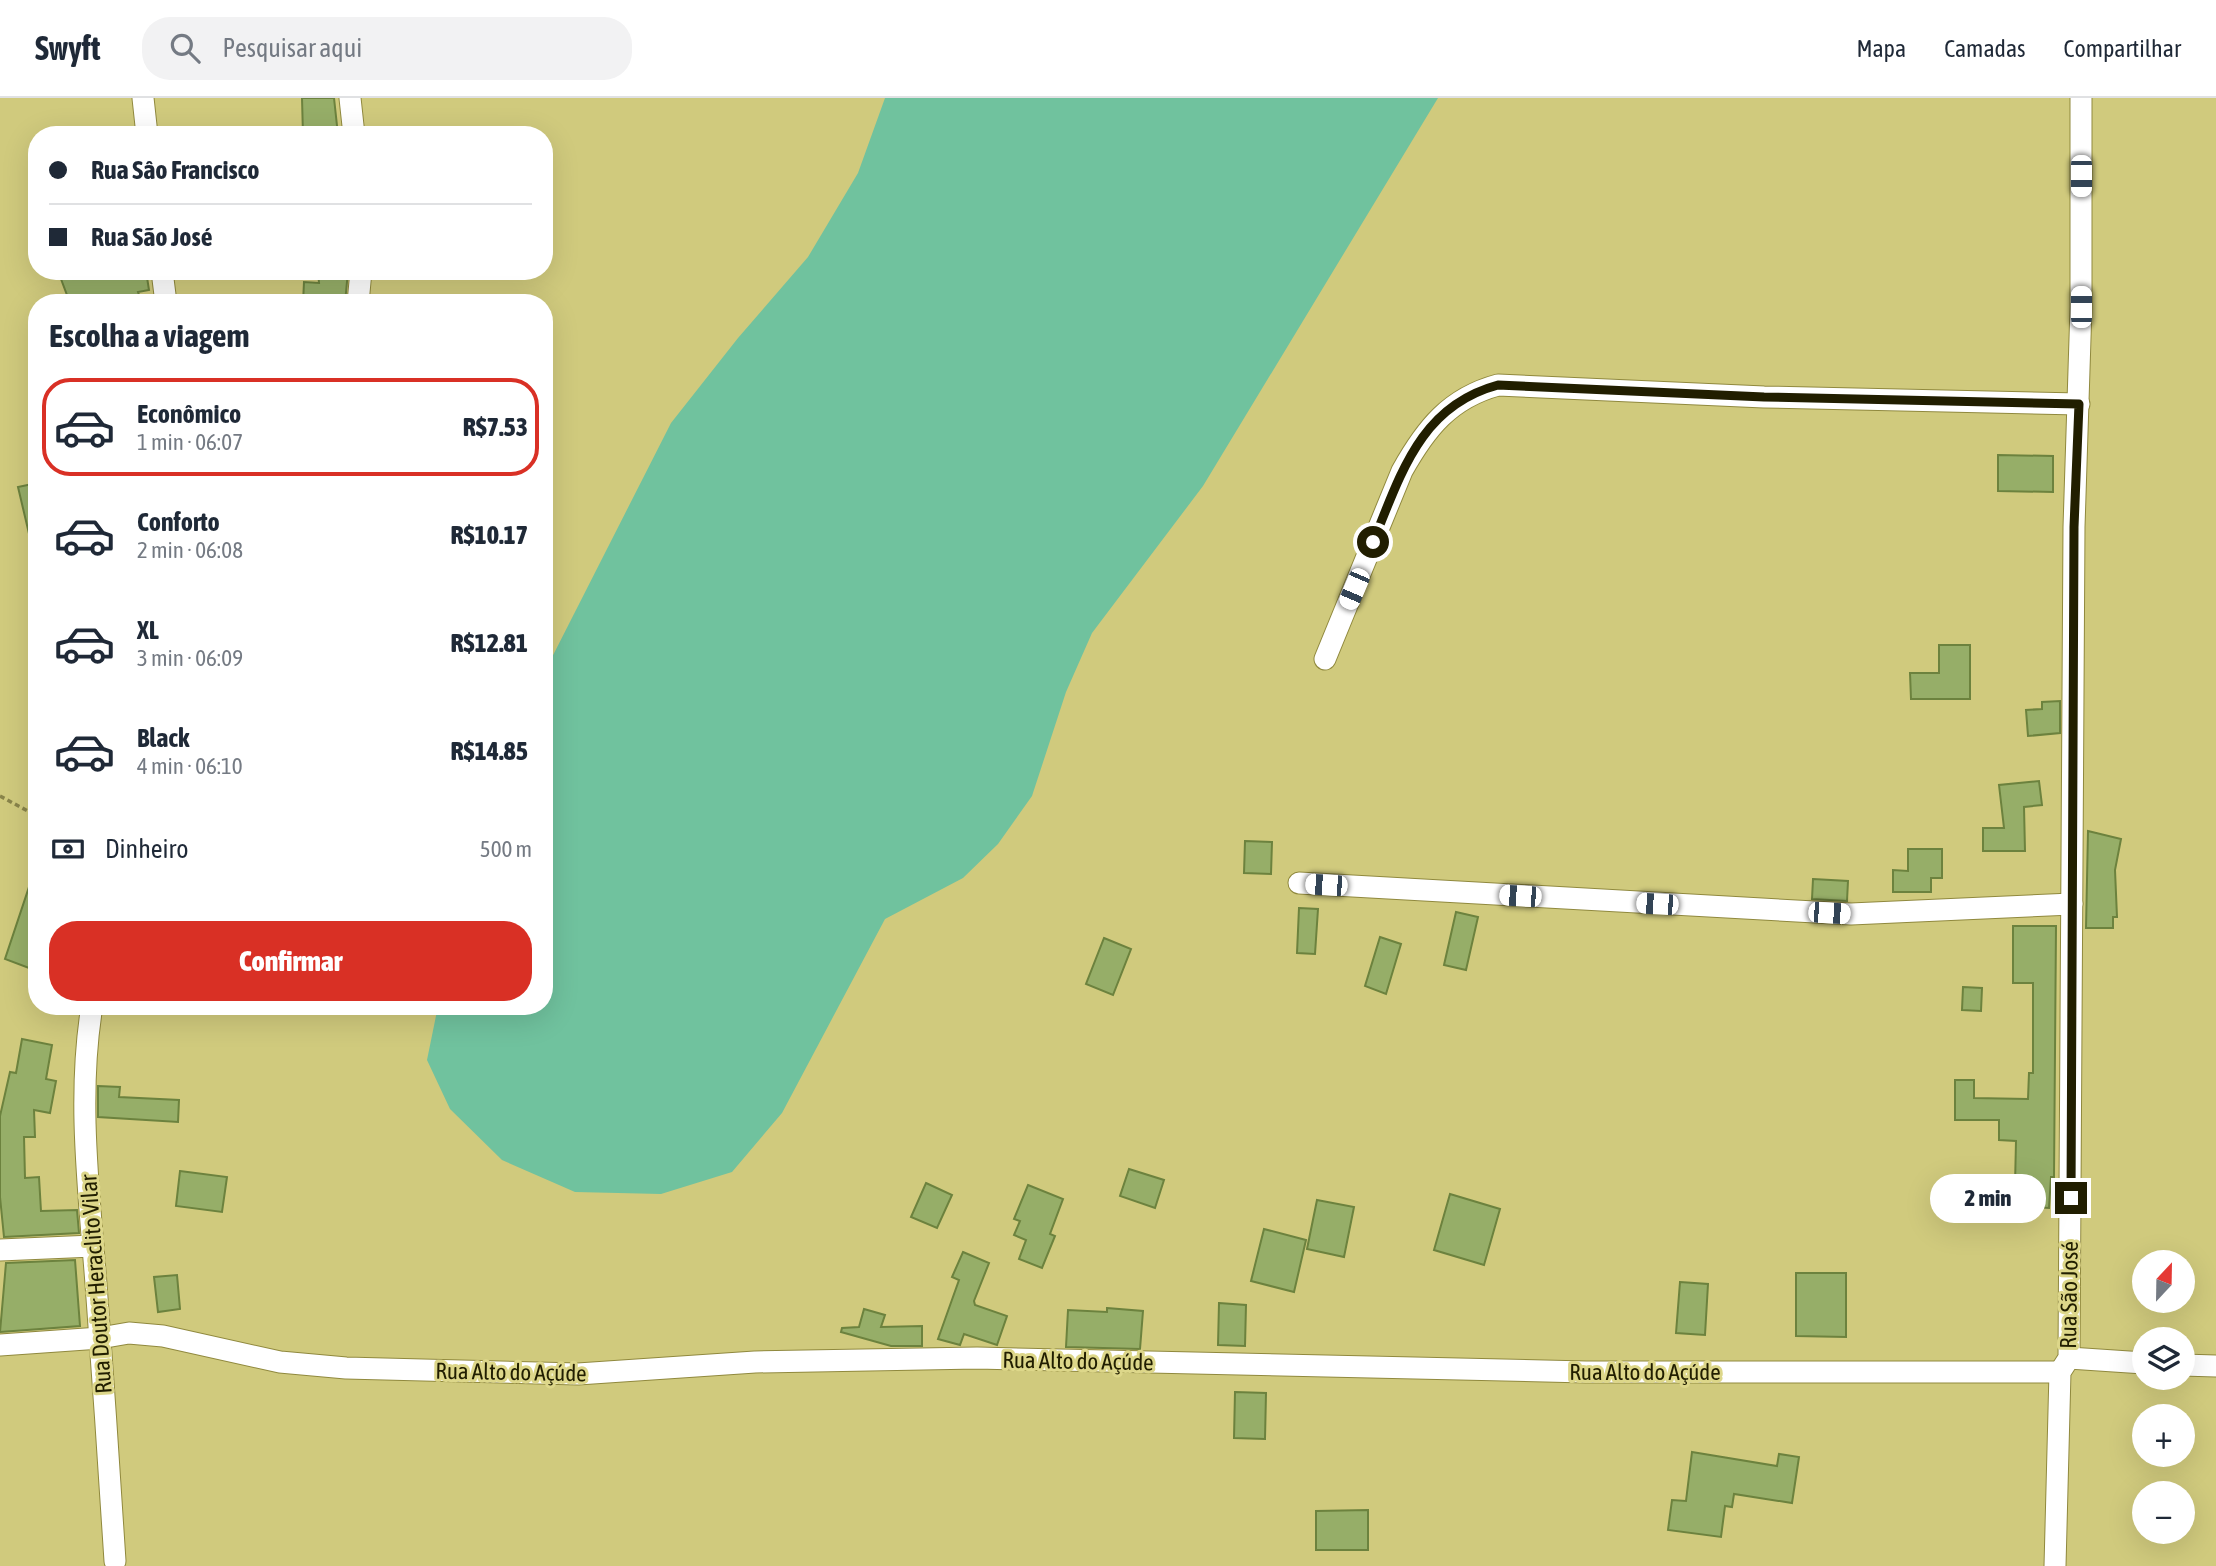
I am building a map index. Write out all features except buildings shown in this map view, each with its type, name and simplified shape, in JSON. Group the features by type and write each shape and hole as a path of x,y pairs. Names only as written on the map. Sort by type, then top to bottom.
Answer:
{"street":[{"path":"143,98 147,126"},
{"path":"351,98 353,126"},
{"name":"Rua São José","path":"2055,1566 2064,1365 2072,904 2074,527 2079,404 2081,98"},
{"path":"1325,659 1402,471 1433,422 1476,391 1498,385 1764,397 2079,404"},
{"path":"1299,883 1851,914 2072,904"},
{"name":"Rua Doutor Heraclito Vilar","path":"91,1015 84,1087 115,1561"},
{"path":"0,1250 93,1246"},
{"name":"Rua Alto do Açúde","path":"0,1345 100,1338 129,1333 163,1336 280,1362 346,1368 578,1374 755,1362 977,1359 1586,1372 2132,1363"},
{"path":"2195,1365 2216,1366"}],"path":[{"path":"0,796 28,811"}],"shaded area":[{"path":"885,98 1438,98 1203,486 1092,633 1066,692 1032,796 998,844 963,878 885,919 782,1113 732,1172 661,1194 575,1192 502,1160 450,1109 427,1060 436,1015 553,1015 553,655 671,423 738,338 808,257 858,173"}],"route":[{"path":"1373,542 1402,471 1433,422 1453,404 1476,391 1498,385 1764,397 2079,404 2074,527 2071,1198"}]}
